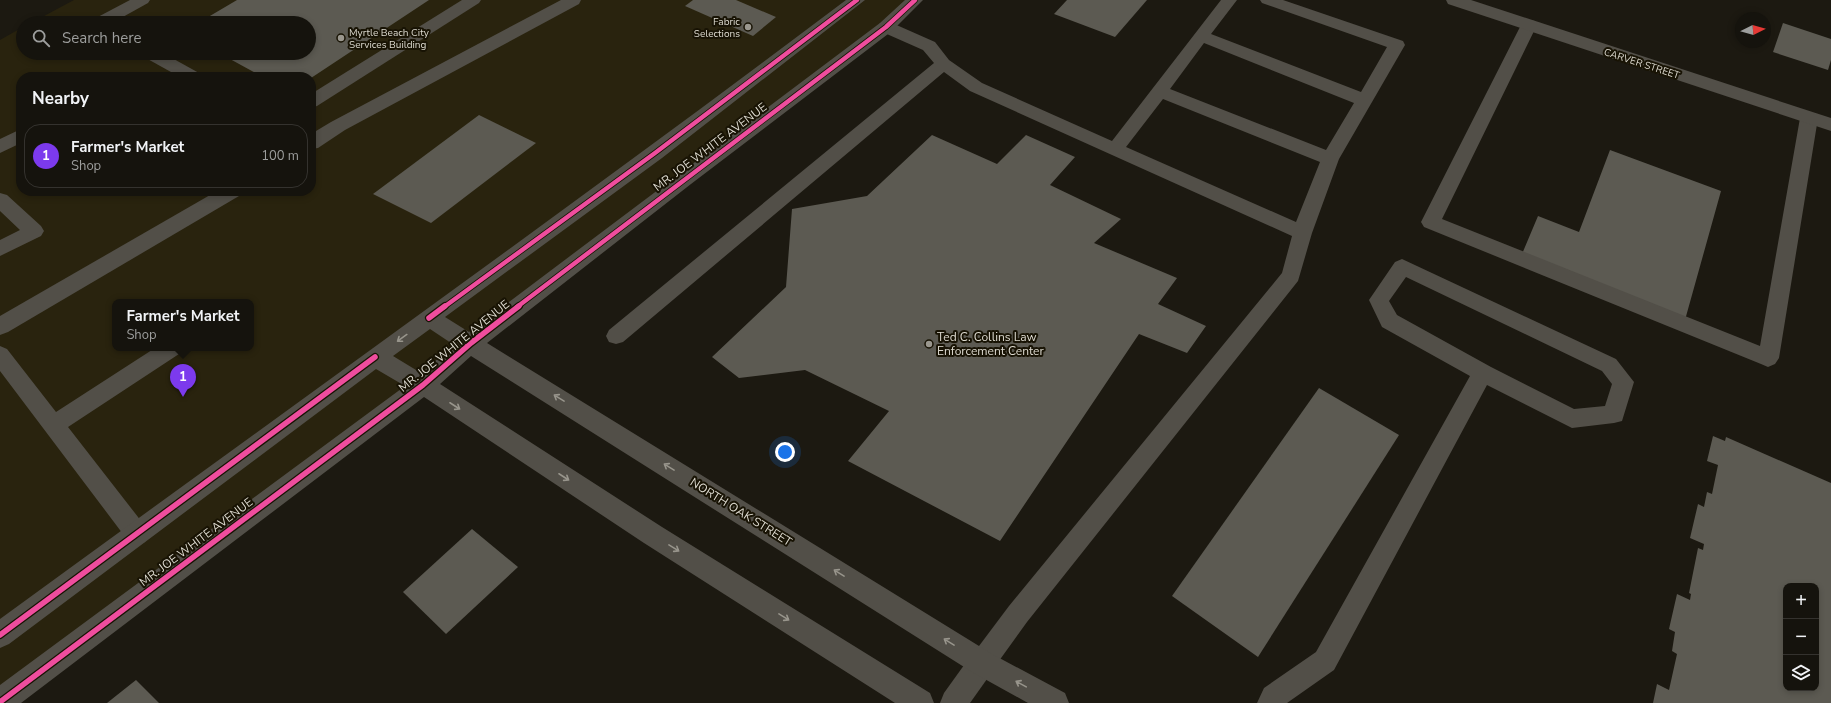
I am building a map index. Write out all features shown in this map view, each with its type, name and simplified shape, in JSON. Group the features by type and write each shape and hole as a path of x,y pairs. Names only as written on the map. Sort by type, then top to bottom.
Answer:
{"main road":[{"path":"316,139 573,0"},
{"path":"0,635 375,357 655,153 857,0"},
{"name":"MR. JOE WHITE AVENUE","path":"0,702 423,385 471,343 696,170 886,28 915,0"},
{"name":"CARVER STREET","path":"1454,0 1831,125"},
{"path":"0,326 223,196"},
{"name":"NORTH OAK STREET","path":"429,318 982,663 1055,703"},
{"path":"375,357 423,385 653,535 920,703"},
{"path":"954,703 982,663"}],"lane":[{"path":"113,16 142,0"},
{"path":"316,99 473,0"},
{"path":"1115,149 1229,0"},
{"path":"982,663 1018,614 1291,276 1302,233 1330,158 1397,45 1268,0"},
{"path":"1529,25 1431,222 1768,358 1809,118"},
{"path":"886,28 929,46 943,64 976,86 1302,233"},
{"path":"1201,36 1364,100"},
{"path":"163,60 184,72"},
{"path":"616,336 943,64"},
{"path":"1159,91 1330,158"},
{"path":"0,147 16,138"},
{"path":"0,200 34,230 0,249"},
{"path":"1402,267 1609,365 1623,382 1614,414 1572,419 1483,373 1389,321 1379,300 1402,267"},
{"path":"54,425 167,351"},
{"path":"0,355 137,534"},
{"path":"1270,703 1273,697 1325,661 1483,373"}],"shaded area":[{"path":"74,0 915,0 0,702 0,40 16,31 16,60 316,60 316,16 44,16"}],"building":[{"name":"Myrtle Beach City Services Building","path":"237,0 429,0 316,75 316,72 254,72 232,60 316,60 316,16 210,16"},
{"name":"Fabric Selections","path":"693,0 736,0 776,17 753,36 685,6"},
{"path":"1067,0 1147,0 1115,37 1054,14"},
{"path":"1783,23 1831,39 1831,60 1828,70 1773,52"},
{"path":"479,115 536,143 431,223 373,194"},
{"name":"Ted C. Collins Law Enforcement Center","path":"932,135 997,164 1026,135 1075,157 1050,185 1121,219 1094,243 1177,278 1158,304 1206,326 1187,353 1139,334 1000,541 848,461 889,411 805,370 739,378 712,357 786,287 792,209 867,196"},
{"path":"1610,150 1721,191 1685,320 1522,254 1538,216 1579,232"},
{"path":"1319,388 1399,435 1258,657 1172,596"},
{"path":"1713,436 1725,441 1726,437 1831,483 1831,703 1653,703 1657,684 1669,690 1677,654 1672,651 1675,632 1669,629 1677,594 1690,600 1691,594 1689,593 1698,548 1703,550 1704,544 1690,538 1698,504 1704,507 1707,492 1712,494 1718,465 1707,461"},
{"path":"472,529 518,567 446,634 403,592"},
{"path":"136,680 159,703 107,703"}],"cycle path":[{"path":"429,318 655,153 857,0"},
{"path":"0,702 423,385 471,343 684,179 886,27 915,0"},
{"path":"0,635 375,357"}],"place":[{"name":"Fabric Selections","path":"748,27"},
{"name":"Myrtle Beach City Services Building","path":"341,38"},
{"name":"Ted C. Collins Law Enforcement Center","path":"929,344"},
{"name":"Farmer's Market","path":"183,397"}]}
